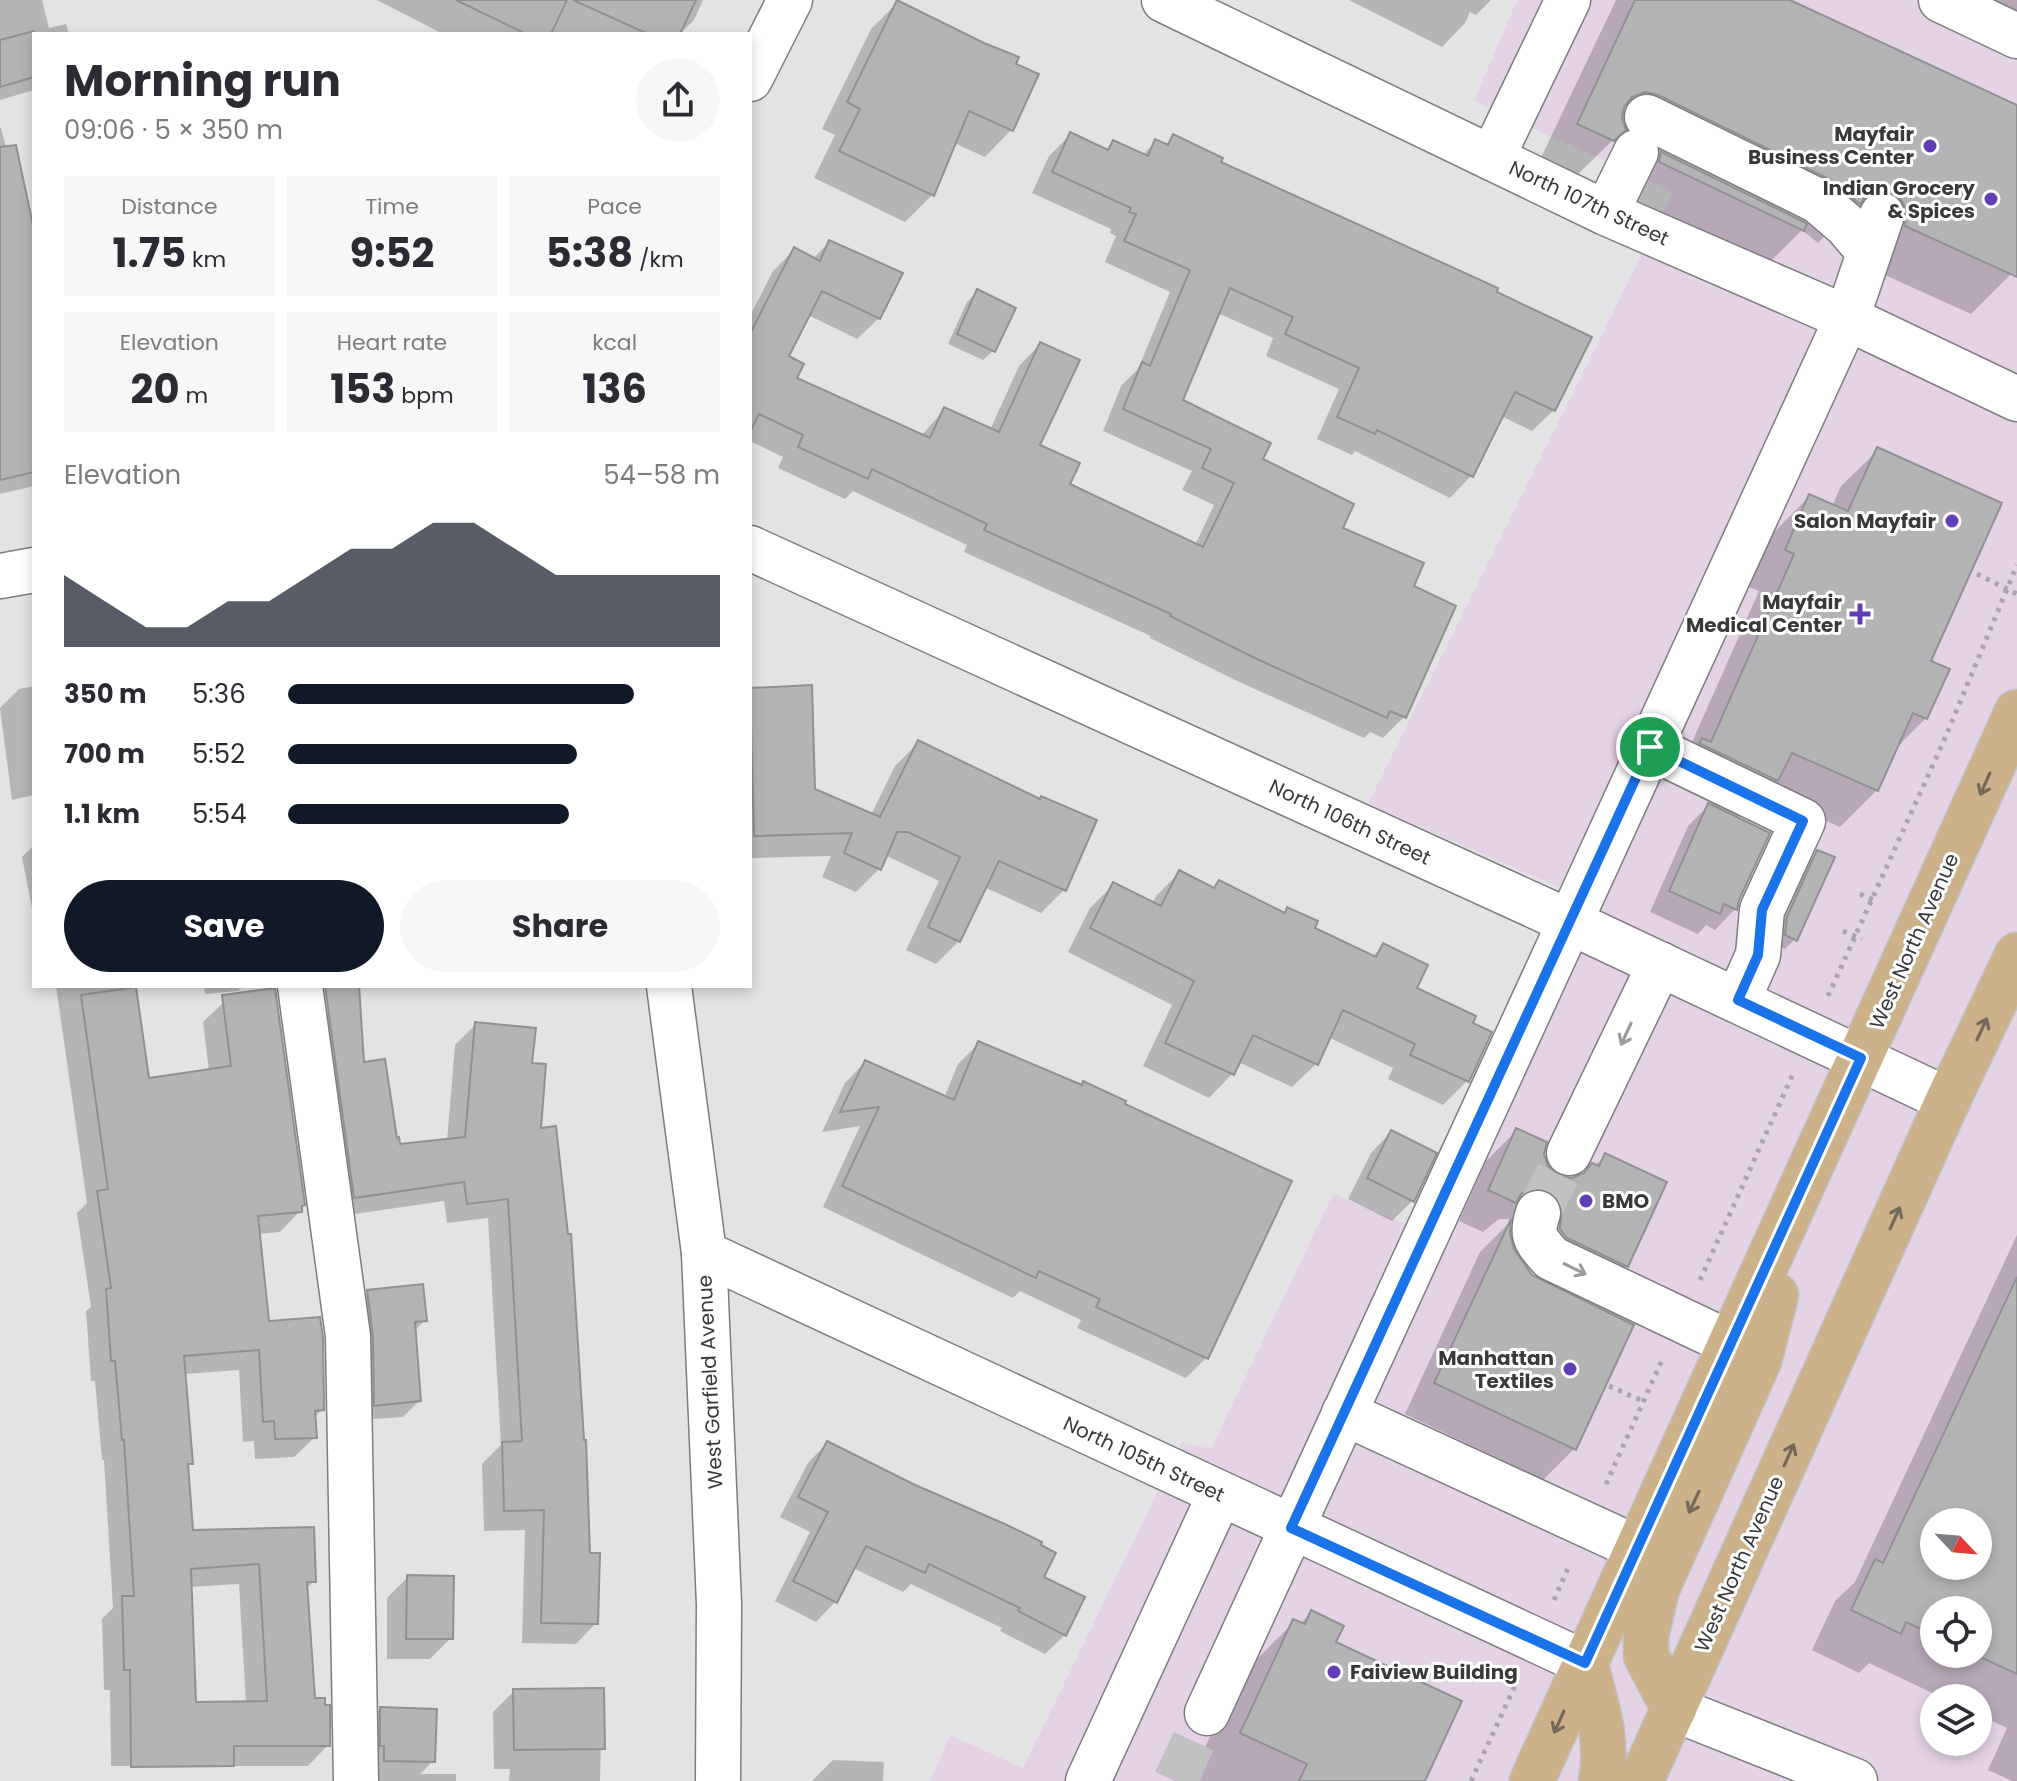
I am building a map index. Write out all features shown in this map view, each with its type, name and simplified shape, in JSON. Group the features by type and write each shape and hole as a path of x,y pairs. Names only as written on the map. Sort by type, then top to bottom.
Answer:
{"main road":[{"name":"West North Avenue","path":"1532,1781 2017,712"},
{"name":"West North Avenue","path":"1641,1781 1948,1100 2017,955"},
{"path":"1674,1709 1646,1656 1646,1636 1657,1589 1759,1361 1801,1192"},
{"path":"1585,1663 1605,1737 1601,1781"}],"street":[{"path":"752,75 790,0"},
{"name":"North 107th Street","path":"1164,0 1606,213 1847,318 2017,399"},
{"path":"1492,158 1568,0"},
{"path":"1941,0 2017,36"},
{"path":"1207,1713 1847,318 1876,234 1846,225 1818,201 1642,134 1606,213"},
{"name":"North 106th Street","path":"752,549 1570,922 1948,1100"},
{"path":"0,576 32,570"},
{"path":"1650,747 1803,821 1762,910 1758,955 1738,1000"},
{"path":"1569,1153 1660,964"},
{"path":"300,988 348,1336 356,1781"},
{"name":"West Garfield Avenue","path":"669,988 704,1253 719,1604 718,1781"},
{"path":"1538,1213 1533,1230 1537,1241 1551,1258 1732,1344"},
{"name":"North 105th Street","path":"704,1253 1585,1663"},
{"path":"1344,1413 1637,1548"},
{"path":"1088,1781 1220,1494"},
{"path":"1674,1709 1855,1781"}],"path":[{"path":"1832,985 1946,736 2017,565"},
{"path":"1977,574 2017,594"},
{"path":"1860,894 1878,902"},
{"path":"1843,931 1862,939"},
{"path":"1697,1285 1794,1072"},
{"path":"1606,1485 1670,1345"},
{"path":"1609,1386 1652,1406"},
{"path":"1557,1593 1573,1558"},
{"path":"1471,1781 1518,1679"}],"shaded area":[{"path":"1517,0 2017,0 2017,1781 930,1781 950,1735 1023,1768 1182,1442 1211,1449 1333,1194 1439,1238 1604,907 1368,804 1673,192 1474,101"}],"building":[{"path":"456,0 567,0 552,32 522,32"},
{"path":"573,0 696,0 681,32 644,32"},
{"path":"897,0 1019,57 1016,64 1039,74 1013,131 969,111 934,196 839,151 860,109 847,102"},
{"path":"1635,0 1790,0 2017,105 2017,277 1905,226 1906,209 1900,198 1891,192 1876,191 1866,196 1860,204 1829,179 1658,95 1645,92 1632,97 1624,107 1622,118 1626,130 1614,141 1577,124"},
{"path":"34,31 32,78 0,87 0,40"},
{"path":"1070,132 1108,150 1113,140 1148,156 1155,139 1168,145 1173,134 1223,158 1221,162 1498,288 1497,292 1592,337 1555,411 1515,392 1473,477 1377,430 1375,434 1337,417 1359,368 1285,334 1293,317 1230,288 1183,400 1271,443 1263,459 1354,504 1343,528 1424,563 1414,586 1456,606 1406,718 1390,711 1387,718 1259,660 1171,614 984,530 987,524 872,469 868,479 798,447 803,435 759,414 752,428 752,330 794,247 820,261 829,240 903,273 880,319 822,291 789,356 804,364 797,378 930,438 944,407 999,432 1040,342 1080,360 1040,445 1080,463 1070,484 1203,547 1234,483 1202,468 1211,449 1123,409 1142,362 1150,366 1190,270 1124,241 1136,214 1129,212 1131,208 1052,172"},
{"path":"16,145 32,221 32,472 0,480 0,147"},
{"path":"1661,152 1804,222 1807,224 1804,231 1659,162"},
{"path":"977,289 1016,308 995,352 957,334"},
{"name":"Mayfair Medical Center","path":"1877,447 2002,503 1931,661 1950,669 1927,719 1913,713 1878,791 1792,753 1778,781 1699,743 1702,738 1711,742 1794,554 1785,550 1809,494 1848,511"},
{"path":"812,685 815,789 880,817 918,740 1040,799 1041,796 1097,820 1066,891 999,861 960,942 928,927 960,857 908,832 897,832 881,870 844,853 852,833 754,836 752,688"},
{"path":"1708,803 1770,833 1737,910 1724,904 1720,914 1669,891"},
{"path":"1817,850 1835,857 1797,941 1785,935 1787,917"},
{"path":"1179,870 1214,888 1219,880 1285,913 1287,907 1318,921 1315,928 1376,957 1383,943 1428,965 1417,988 1476,1016 1473,1023 1492,1032 1469,1082 1410,1055 1415,1044 1343,1010 1318,1065 1253,1035 1234,1075 1165,1043 1194,981 1090,928 1113,882 1161,906"},
{"path":"136,988 149,1078 231,1066 222,995 275,988 305,1205 302,1212 258,1216 269,1321 320,1317 324,1410 315,1411 317,1438 275,1439 274,1421 263,1422 259,1350 184,1356 193,1464 188,1464 193,1530 314,1527 316,1582 307,1582 315,1698 325,1698 325,1705 330,1705 330,1746 234,1746 234,1766 131,1767 130,1670 124,1670 122,1596 134,1596 124,1440 115,1361 111,1361 106,1289 111,1288 97,1191 108,1189 81,995","holes":["259,1564 267,1701 196,1702 191,1569"]},
{"path":"325,988 359,988 364,1062 385,1059 400,1144 465,1137 475,1022 536,1028 532,1063 546,1064 541,1128 556,1126 568,1234 571,1234 586,1440 590,1553 600,1553 598,1624 541,1623 544,1510 504,1511 502,1442 522,1441 508,1199 467,1204 464,1182 354,1198"},
{"path":"978,1041 1082,1085 1083,1081 1126,1101 1125,1104 1292,1181 1208,1359 1096,1307 1100,1299 1039,1271 1036,1278 842,1186 879,1107 840,1112 865,1060 954,1100"},
{"name":"BMO","path":"1516,1128 1547,1142 1544,1154 1548,1166 1559,1176 1572,1178 1584,1173 1592,1163 1599,1166 1605,1153 1667,1182 1628,1267 1567,1238 1560,1229 1562,1206 1557,1196 1546,1189 1531,1189 1521,1194 1516,1203 1488,1190"},
{"path":"1391,1130 1437,1153 1414,1202 1367,1178"},
{"path":"1511,1219 1514,1249 1532,1275 1634,1325 1576,1450 1434,1383"},
{"path":"2017,1277 2017,1674 1992,1662 1992,1596 1920,1596 1920,1628 1906,1622 1901,1634 1851,1610 1875,1559 1883,1563"},
{"path":"423,1284 427,1321 415,1322 421,1401 374,1406 373,1336 367,1290"},
{"path":"827,1441 1042,1542 1041,1545 1056,1553 1044,1577 1085,1597 1066,1636 1018,1611 1020,1608 929,1564 925,1573 866,1546 837,1603 793,1581 828,1512 798,1497"},
{"path":"407,1575 454,1576 453,1639 406,1639"},
{"name":"Faiview Building","path":"1311,1610 1344,1626 1336,1642 1462,1701 1425,1781 1299,1781 1307,1764 1240,1733 1293,1619 1305,1624"},
{"path":"604,1688 605,1749 514,1750 513,1689"},
{"path":"380,1707 437,1709 435,1762 384,1761 384,1746 380,1746"}],"tunnel":[{"path":"1538,1213 1569,1153"},
{"path":"1175,1781 1207,1713"}],"place":[{"name":"Mayfair Business Center","path":"1930,146"},
{"name":"Indian Grocery & Spices","path":"1991,199"},
{"name":"Salon Mayfair","path":"1952,521"},
{"name":"Mayfair Medical Center","path":"1860,614"},
{"name":"BMO","path":"1586,1201"},
{"name":"Manhattan Textiles","path":"1570,1369"},
{"name":"Faiview Building","path":"1334,1672"}],"route":[{"path":"1650,747 1803,821 1762,910 1758,955 1738,1000 1861,1058 1585,1663 1291,1528 1650,747"}]}
